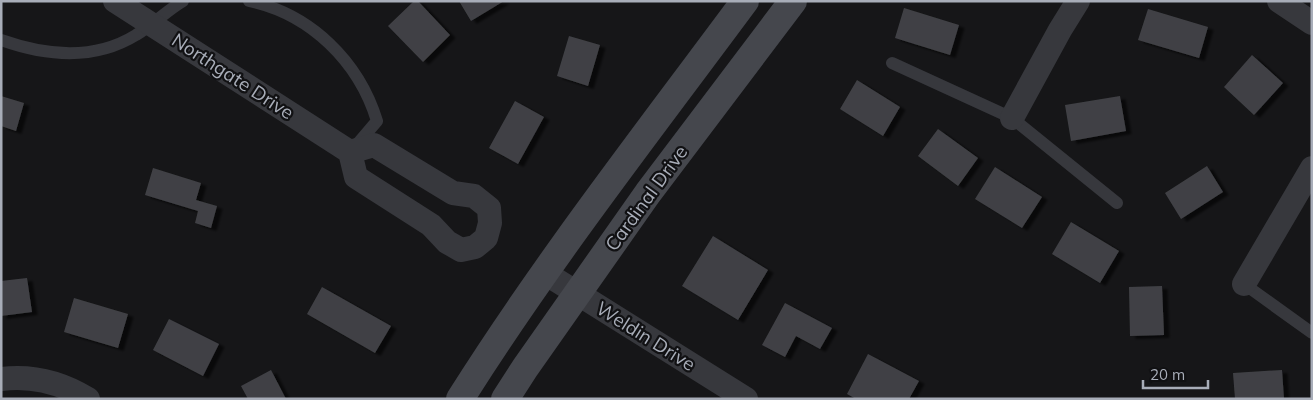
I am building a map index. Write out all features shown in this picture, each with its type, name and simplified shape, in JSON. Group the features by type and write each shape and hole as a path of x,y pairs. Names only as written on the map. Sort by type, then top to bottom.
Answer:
{"main road":[{"name":"Cardinal Drive","path":"460,399 491,350 545,273 745,1"},
{"name":"Cardinal Drive","path":"505,399 577,293 648,194 793,1"}],"street":[{"name":"Northgate Drive","path":"115,1 350,152"},
{"path":"1012,118 1078,1"},
{"path":"1279,1 1312,23"},
{"path":"374,145 453,193 474,196 489,208 490,223 486,238 475,247 462,250 447,242 432,225 356,178 350,152 374,145"},
{"path":"1244,284 1312,168"},
{"name":"Weldin Drive","path":"545,273 746,399"},
{"path":"1,379 29,378 54,383 77,392 88,399"}],"lane":[{"path":"1,40 20,47 44,52 78,54 110,47 134,36 153,24 167,10 184,1"},
{"path":"249,1 263,4 292,16 317,32 343,56 360,80 377,121 350,152"},
{"path":"892,63 1012,118 1117,203"},
{"path":"1244,284 1312,333"}],"building":[{"path":"414,1 418,1 450,35 423,62 388,26"},
{"path":"459,1 504,1 471,21"},
{"path":"904,8 959,25 950,55 895,38"},
{"path":"1148,9 1208,27 1199,58 1138,40"},
{"path":"569,36 600,45 588,86 557,76"},
{"path":"1252,55 1283,83 1254,115 1224,87"},
{"path":"857,80 900,107 883,136 840,109"},
{"path":"1,96 24,103 16,131 1,126"},
{"path":"1120,96 1126,131 1071,141 1065,105"},
{"path":"515,101 544,117 518,164 489,148"},
{"path":"938,129 978,158 958,186 918,156"},
{"path":"1207,166 1223,192 1181,219 1165,193"},
{"path":"995,167 1042,197 1022,228 975,199"},
{"path":"153,168 201,183 196,200 217,206 211,228 195,223 198,211 145,195"},
{"path":"1071,222 1119,251 1100,283 1052,254"},
{"path":"713,236 768,270 738,320 682,286"},
{"path":"27,278 32,312 1,316 1,281"},
{"path":"1162,286 1164,335 1130,336 1129,287"},
{"path":"322,287 391,326 375,353 307,314"},
{"path":"74,298 128,314 118,348 64,332"},
{"path":"785,303 832,328 820,349 796,336 785,357 762,345"},
{"path":"169,319 219,344 203,376 153,350"},
{"path":"868,354 919,381 909,399 856,399 847,394"},
{"path":"271,370 286,399 248,399 241,386"},
{"path":"1282,370 1284,399 1235,399 1233,373"}]}
